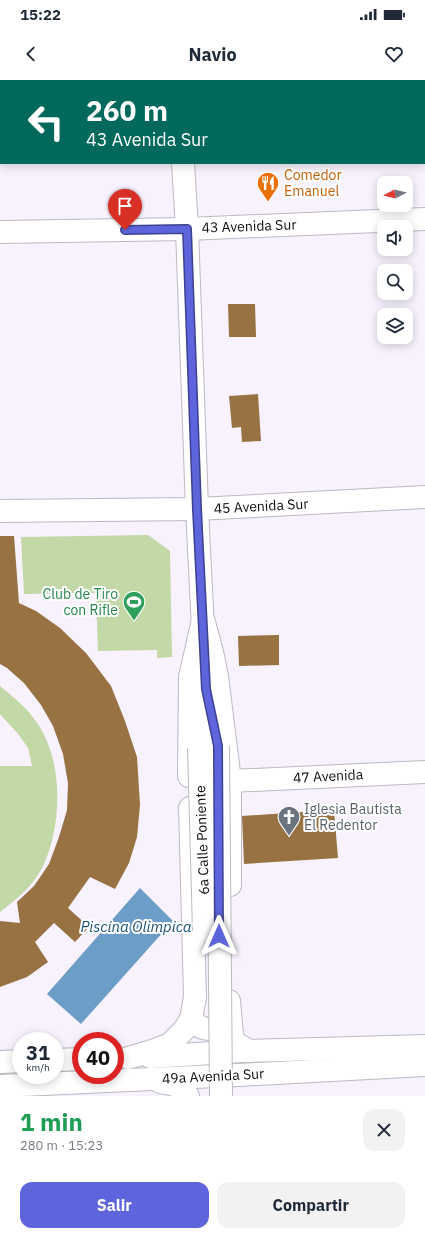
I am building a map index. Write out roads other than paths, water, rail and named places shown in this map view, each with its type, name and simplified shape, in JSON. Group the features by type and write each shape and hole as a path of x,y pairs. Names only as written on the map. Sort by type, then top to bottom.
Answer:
{"street":[{"name":"6a Calle Poniente","path":"183,164 208,747 214,1063"},
{"name":"43 Avenida Sur","path":"0,232 187,229 425,219"},
{"name":"45 Avenida Sur","path":"0,511 197,509 425,497"},
{"path":"203,620 217,676 230,781 229,1012 234,1042 249,1051"},
{"path":"124,1057 155,1050 170,1044 184,1030 191,1019 195,997 189,747 190,677 203,620"},
{"name":"47 Avenida","path":"230,781 425,772"},
{"path":"191,1019 202,1028 216,1028 227,1018 229,1012"},
{"name":"49a Avenida Sur","path":"124,1058 249,1051 425,1046"},
{"path":"0,1062 12,1061"},
{"path":"209,1096 214,1063"},
{"path":"214,1063 221,1096"},
{"name":"49a Avenida Sur","path":"0,1086 425,1065"},
{"path":"226,1096 228,1089 233,1082 239,1078 267,1073"},
{"path":"139,1079 174,1084 188,1096"}],"water":[{"name":"Piscina Olimpica","path":"140,888 173,921 81,1024 47,994"}],"place":[{"name":"Comedor Emanuel","path":"268,202"},
{"name":"Club de Tiro con Rifle","path":"134,622"},
{"name":"Iglesia Bautista El Redentor","path":"289,836"}]}
